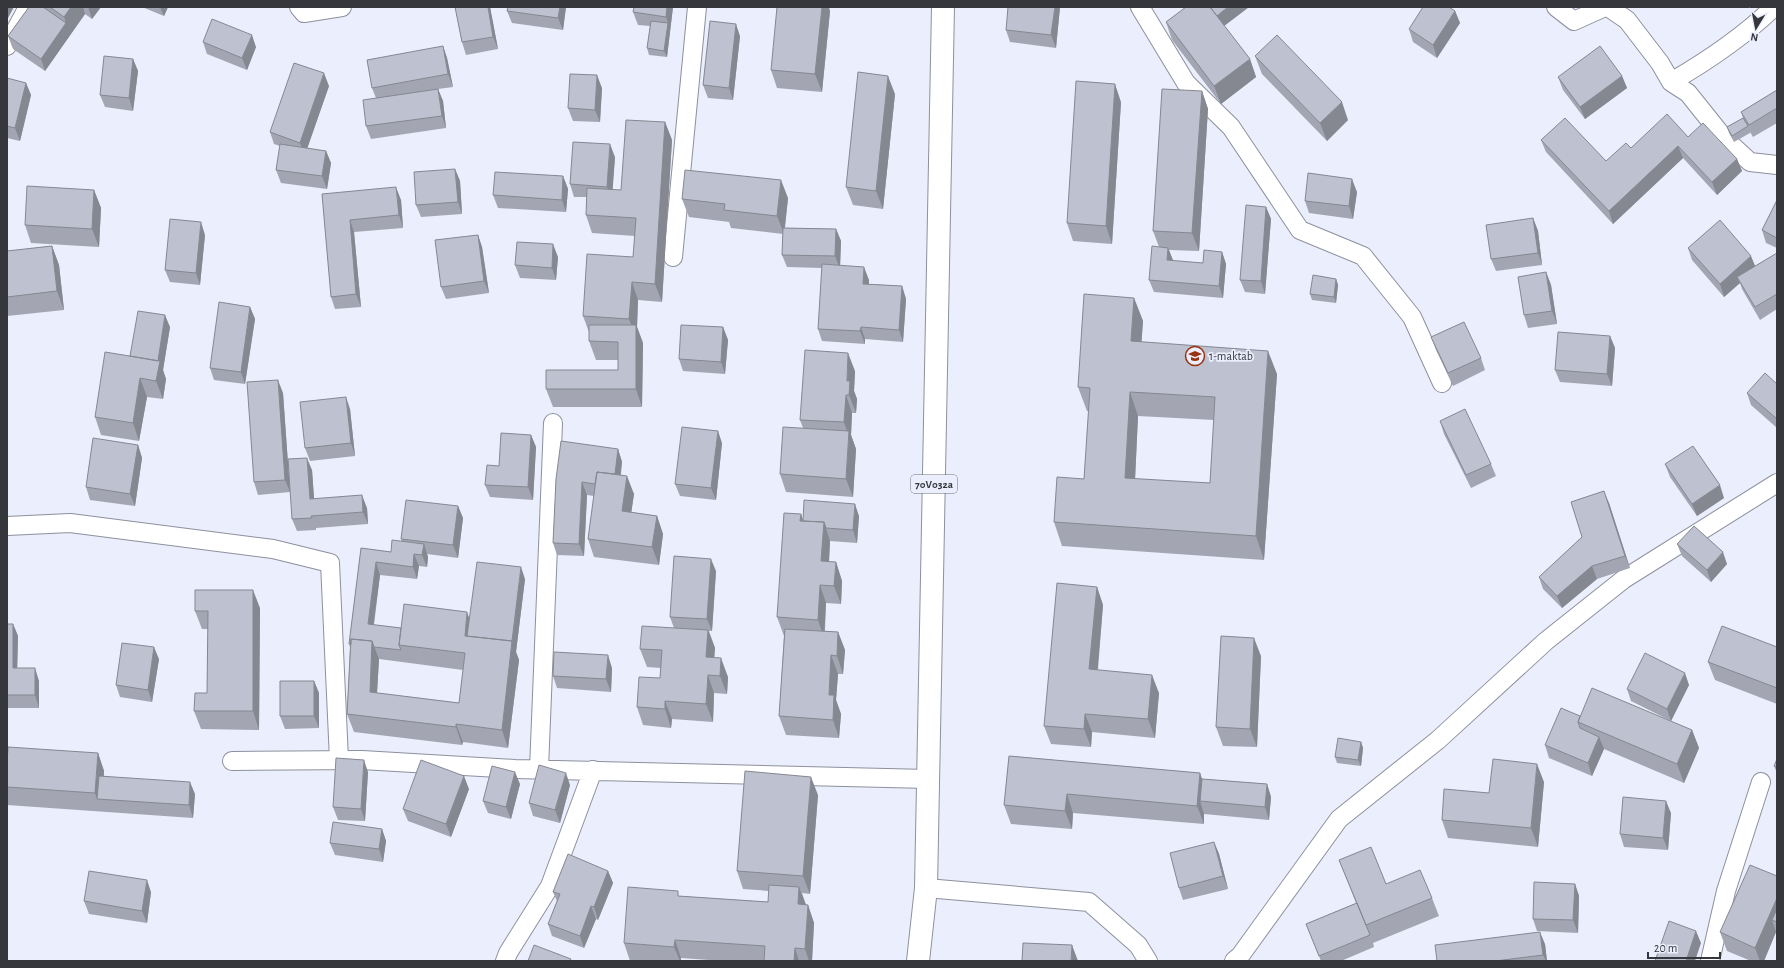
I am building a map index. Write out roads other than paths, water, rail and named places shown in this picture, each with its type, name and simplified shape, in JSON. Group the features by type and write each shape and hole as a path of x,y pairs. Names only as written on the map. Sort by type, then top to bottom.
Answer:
{"main road":[{"name":"70V032a","path":"918,961 926,888 943,7"}],"street":[{"path":"7,46 28,7"},
{"path":"299,7 304,13 342,7"},
{"path":"673,257 697,7"},
{"path":"1140,7 1186,83 1230,127 1300,230 1363,256 1412,317 1442,382"},
{"path":"1556,7 1574,21 1605,7"},
{"path":"1608,7 1627,20 1660,63 1671,82 1688,93 1724,138 1750,162 1777,165"},
{"path":"1671,82 1713,57 1755,25 1774,7"},
{"path":"538,769 553,423"},
{"path":"1234,961 1240,956 1339,819 1438,740 1546,641 1624,579 1777,483"},
{"path":"7,526 70,523 273,549 330,563 339,760"},
{"path":"232,761 362,760 538,769 928,779"},
{"path":"505,961 508,953 550,886 593,770"},
{"path":"1710,961 1726,891 1761,782"},
{"path":"926,888 1089,902 1138,945 1148,961"}],"place":[{"name":"1-maktab","path":"1195,356"}]}
